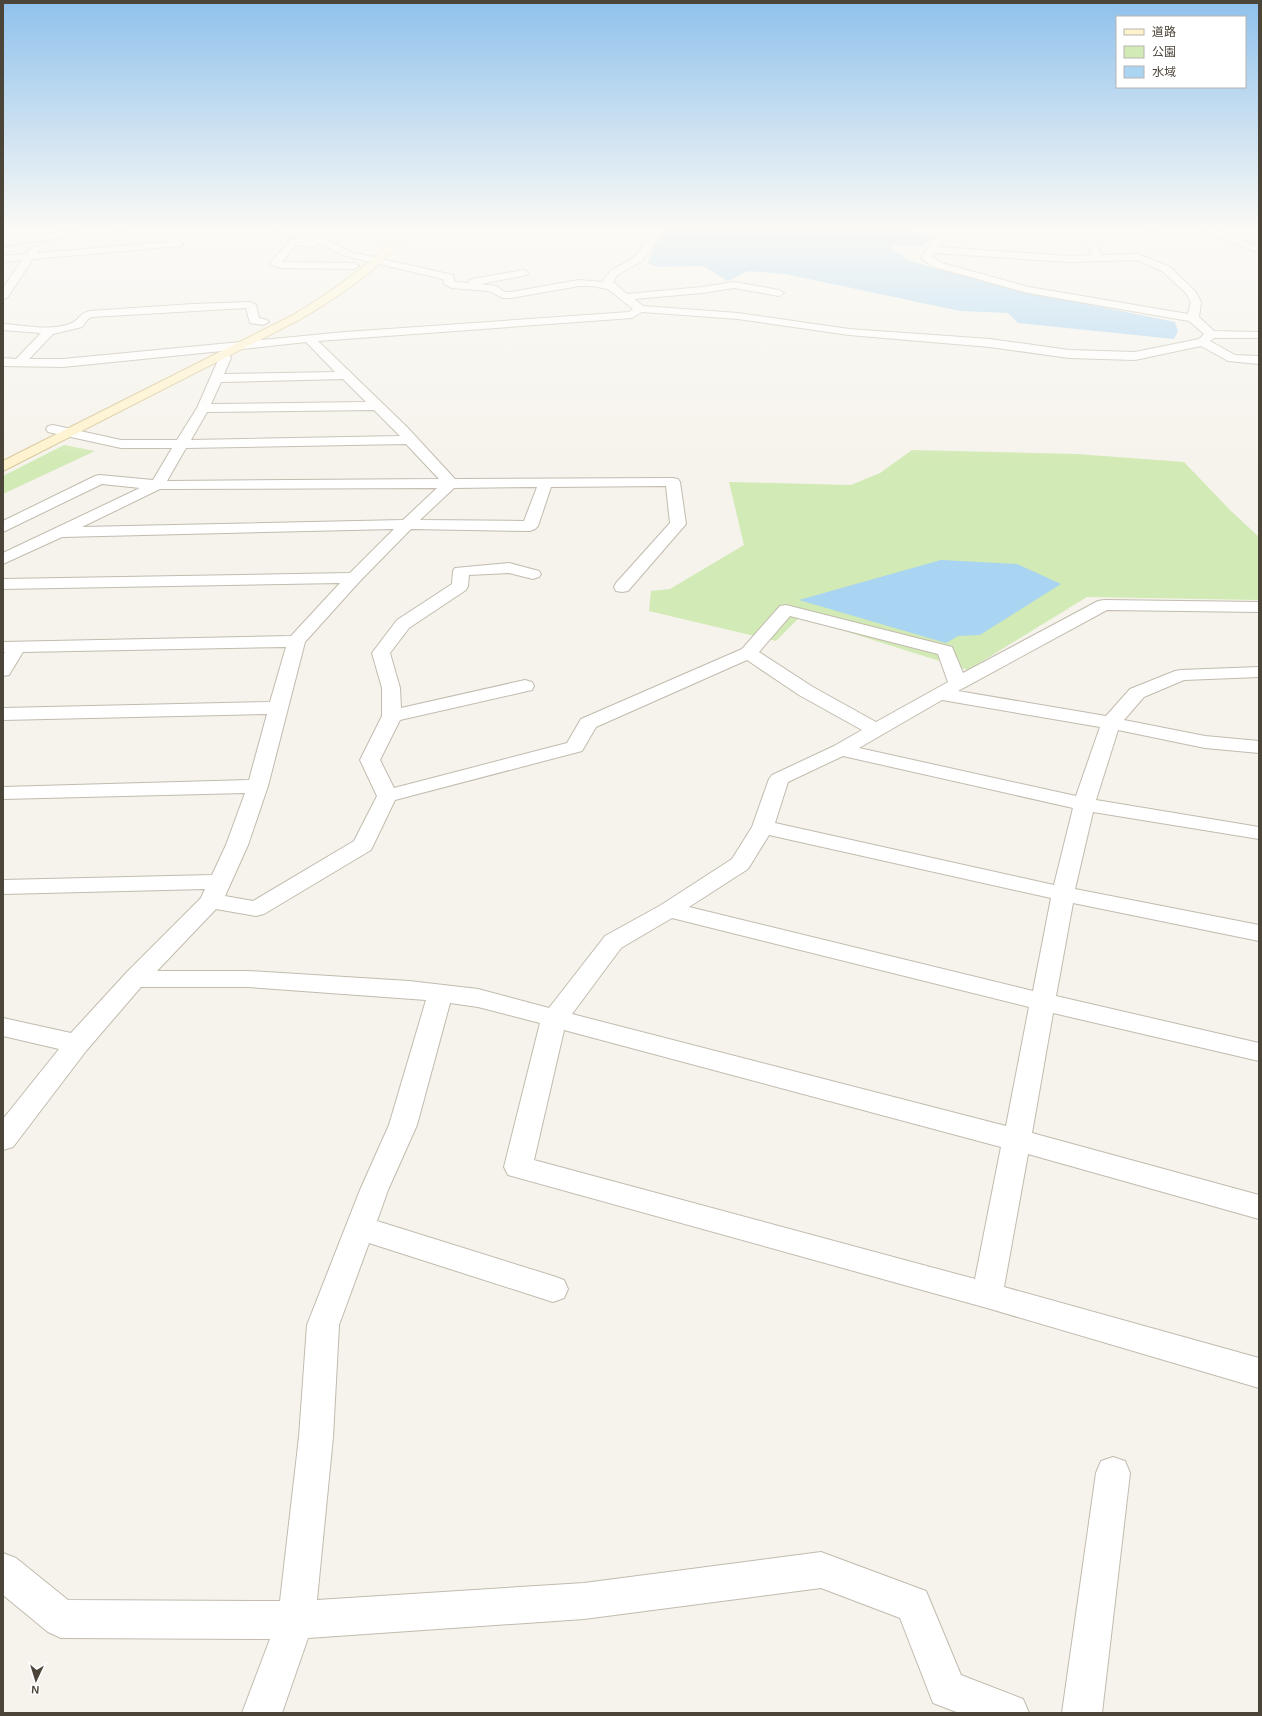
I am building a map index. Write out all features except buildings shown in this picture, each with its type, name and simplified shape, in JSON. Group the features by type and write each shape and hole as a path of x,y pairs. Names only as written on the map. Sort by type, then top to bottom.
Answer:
{"street":[{"path":"18,363 49,332 78,325 84,317 90,314 192,307"},
{"path":"251,307 254,321 263,322"},
{"path":"3,454 211,348 297,317 314,307"},
{"path":"1129,307 1193,318 1207,338 1232,358 1259,360"},
{"path":"1193,318 1195,307"},
{"path":"242,337 309,339 632,315 640,309 738,316 849,332 990,343 1069,354 1135,356 1207,338 1259,335"},
{"path":"3,467 72,433 223,354 242,337 263,322 273,317"},
{"path":"3,327 46,330 49,332"},
{"path":"309,339 402,430 451,482"},
{"path":"3,362 63,363 211,348"},
{"path":"3,559 156,485 203,408 225,358 223,354"},
{"path":"195,369 211,367 218,368 218,374"},
{"path":"218,374 345,375"},
{"path":"203,408 377,406"},
{"path":"53,429 121,444 410,440"},
{"path":"3,527 100,479 156,485 451,482 673,482 678,524 622,587"},
{"path":"3,1138 77,1044 215,892 237,845 258,786 296,641 354,578 451,482"},
{"path":"58,532 407,524 530,526 546,482"},
{"path":"3,545 20,551"},
{"path":"387,796 370,760 392,716 391,688 381,653 403,624 460,586 461,571 509,568 533,574"},
{"path":"3,584 354,578"},
{"path":"1259,607 1104,605 958,684 841,750 779,779 764,827 740,864 670,910 613,942 554,1018 518,1167 987,1295 1259,1372"},
{"path":"3,887 215,892 256,909 363,845 387,796 575,748 588,723 748,653 786,610 946,651 958,684"},
{"path":"3,671 10,647 296,641"},
{"path":"748,653 806,691 876,730"},
{"path":"987,1295 1044,1002 1063,894 1084,804 1111,723 1137,693 1181,675 1259,672"},
{"path":"392,716 525,686"},
{"path":"940,694 1111,723 1205,742 1259,747"},
{"path":"3,714 279,708"},
{"path":"841,750 1084,804 1259,833"},
{"path":"3,793 258,786"},
{"path":"764,827 1063,894 1235,929 1259,932"},
{"path":"670,910 1044,1002 1259,1052"},
{"path":"135,979 248,979 409,989 478,998 1016,1140 1259,1207"},
{"path":"262,1713 296,1620 316,1437 323,1325 374,1190 403,1125 440,993"},
{"path":"3,1027 77,1044"},
{"path":"360,1228 553,1289"},
{"path":"1082,1713 1113,1473"},
{"path":"3,1571 61,1619 296,1620 584,1602 821,1570 913,1604 947,1689 1010,1713"}],"green space":[{"path":"64,445 95,451 3,494 3,476"},
{"path":"912,450 1077,454 1184,462 1230,510 1259,537 1259,600 1087,597 968,670 800,617 776,641 649,611 651,591 670,589 744,545 729,482 851,485 880,473"}],"water":[{"path":"941,307 1101,307 1175,322 1178,331 1174,339 1018,323 1008,313 960,311"},
{"path":"941,560 1017,564 1061,584 980,635 958,636 946,643 799,600"}]}
